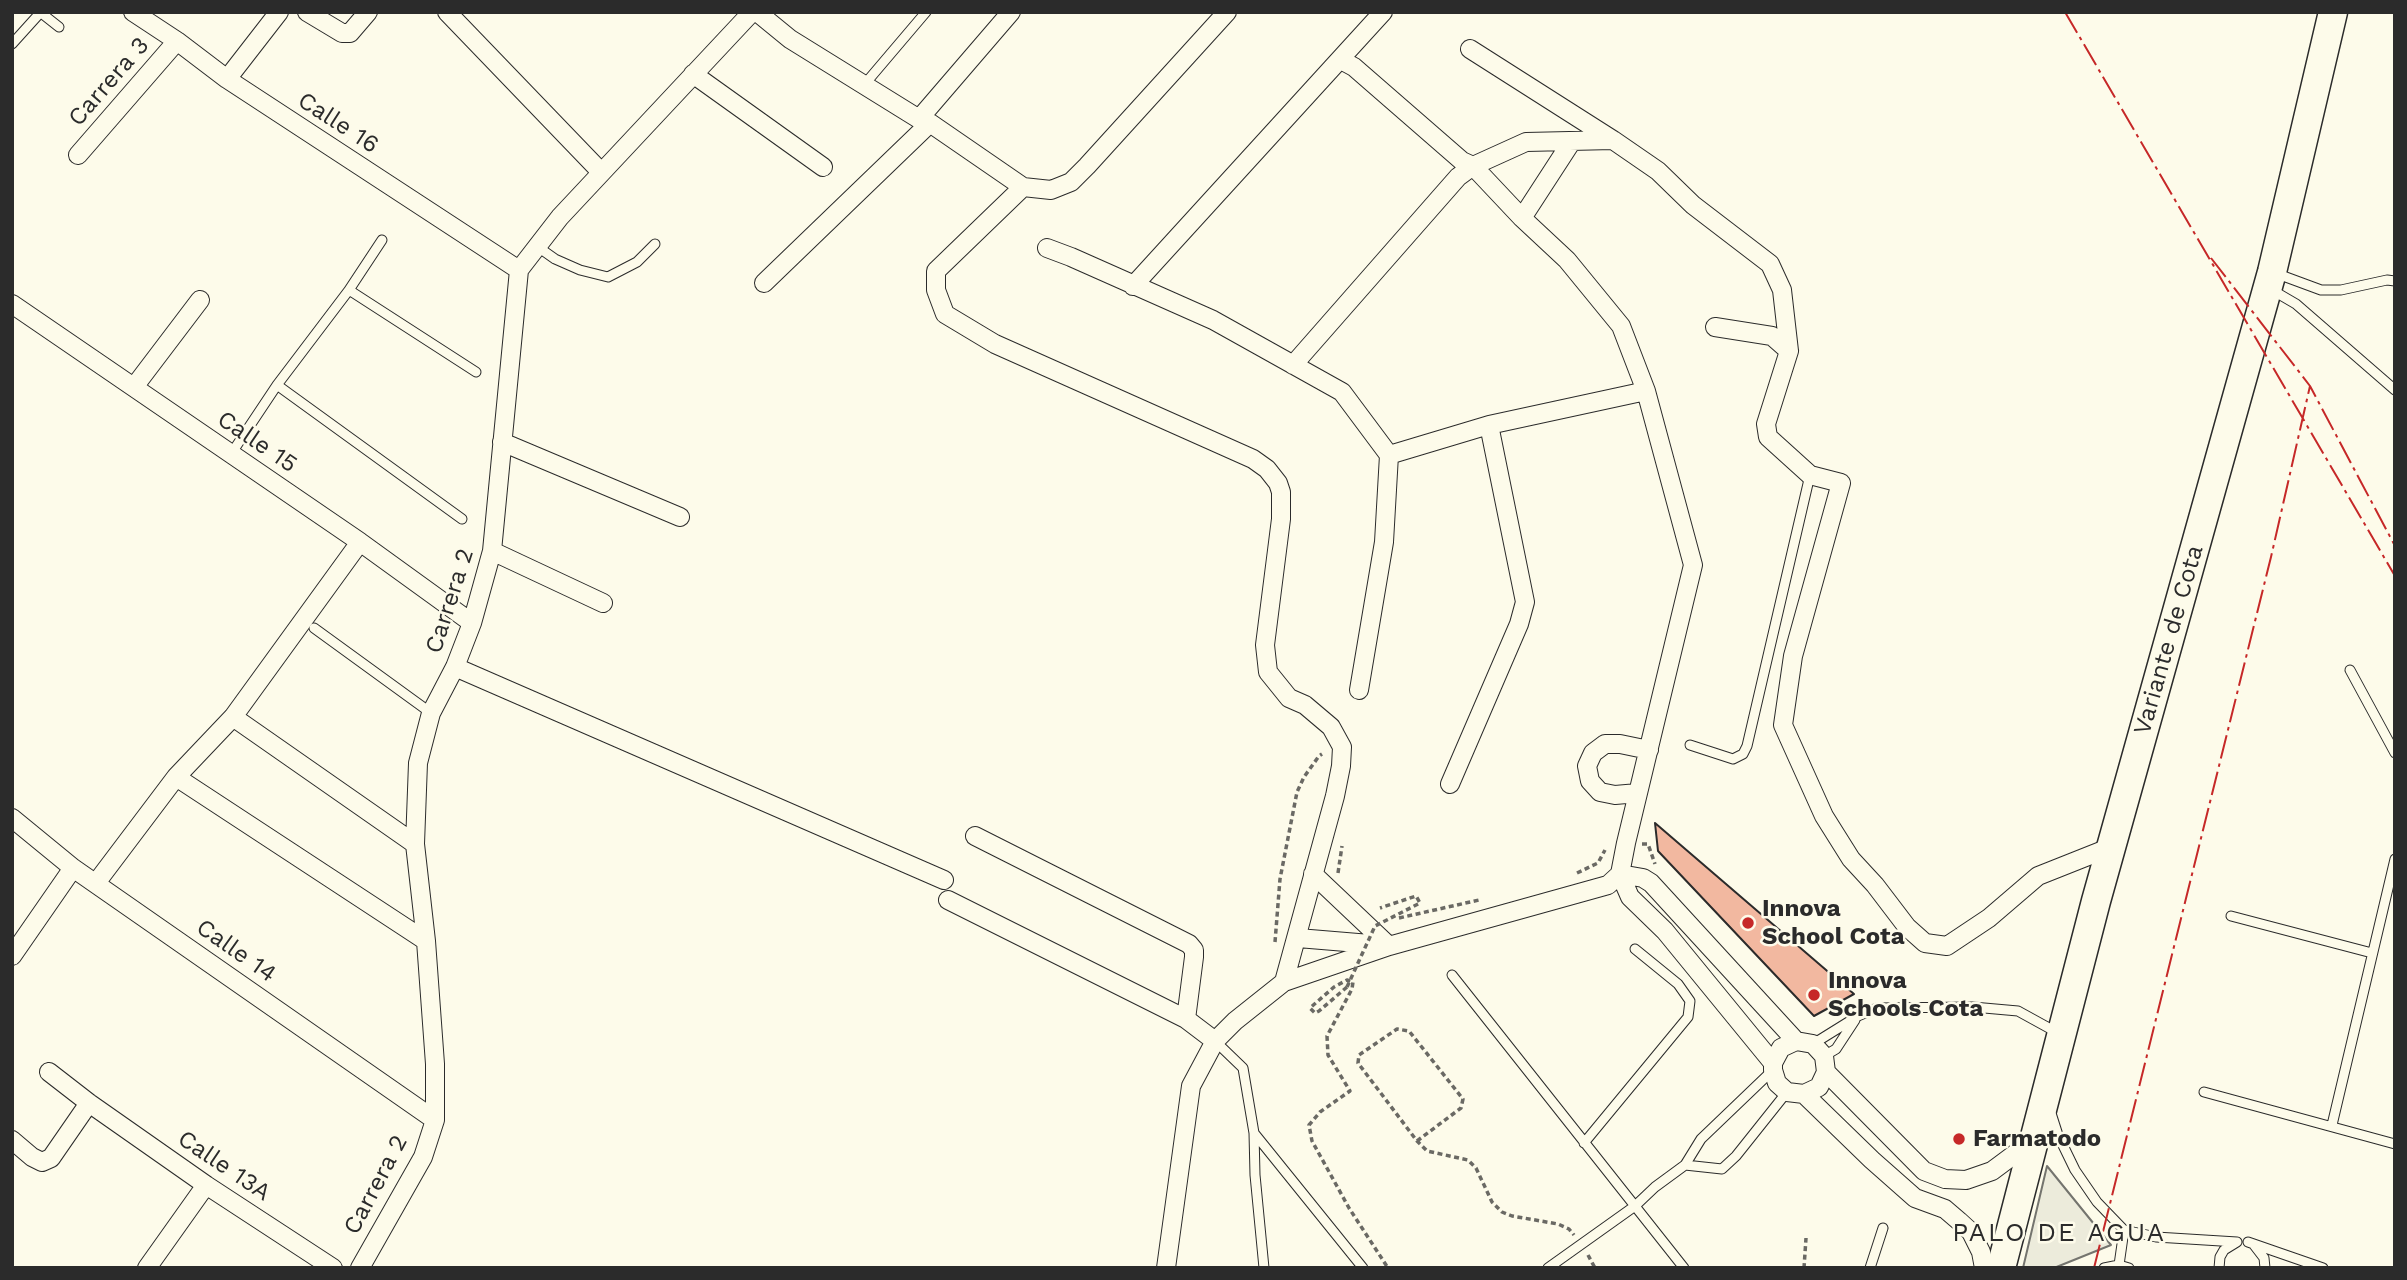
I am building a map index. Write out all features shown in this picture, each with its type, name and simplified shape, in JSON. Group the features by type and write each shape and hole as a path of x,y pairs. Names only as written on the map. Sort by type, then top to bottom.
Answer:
{"main road":[{"name":"Variante de Cota","path":"2001,1268 2111,847 2269,280 2333,12"}],"street":[{"name":"Calle 16","path":"133,12 227,79 519,270"},
{"path":"227,79 279,12"},
{"path":"307,12 342,33 350,33 368,12"},
{"path":"447,12 601,172"},
{"path":"519,270 560,216 754,12 790,39 924,121 1023,187 1051,190 1071,182 1227,12"},
{"path":"764,283 924,121 1011,12"},
{"path":"1133,286 1383,12"},
{"name":"Carrera 3","path":"78,155 177,41"},
{"path":"1470,49 1613,140 1658,172 1693,205 1770,264 1782,290 1789,351 1766,424 1768,437 1810,475 1841,484 1793,656 1783,725 1824,816 1851,859 1907,927 1925,943 1947,946 1989,918 2038,876 2111,847"},
{"path":"1166,1268 1191,1086 1215,1041 1235,1021 1284,982 1388,946 1608,885 1618,841 1638,793 1693,565 1646,391 1621,326 1567,260 1522,218 1473,166 1462,162 1354,67 1341,60"},
{"path":"693,74 823,167"},
{"path":"1293,365 1458,177 1473,166 1527,142 1613,140"},
{"path":"1522,218 1572,141"},
{"path":"1023,187 936,271 936,290 945,314 995,344 1253,459 1267,469 1278,483 1281,492 1281,519 1265,645 1268,673 1289,698 1305,705 1331,727 1342,747 1335,796 1284,982"},
{"path":"1047,248 1213,320 1342,392 1390,455 1384,542 1359,690"},
{"name":"Carrera 2","path":"360,1268 423,1157 435,1120 435,1064 426,941 415,844 418,763 431,713 455,667 472,623 492,551 519,270"},
{"path":"134,387 200,300"},
{"name":"Calle 15","path":"12,304 360,542 472,623"},
{"path":"1715,327 1772,336 1789,351"},
{"path":"1390,455 1489,425 1646,391"},
{"path":"1450,784 1519,624 1525,602 1489,425"},
{"path":"502,442 680,517"},
{"path":"96,883 176,778 233,717 360,542"},
{"path":"492,551 603,603"},
{"path":"455,667 944,880"},
{"path":"233,717 415,844"},
{"path":"1638,793 1615,795 1600,792 1590,781 1587,766 1593,753 1605,744 1648,750"},
{"path":"176,778 426,941"},
{"name":"Calle 14","path":"12,818 73,868 435,1120"},
{"path":"975,836 1189,944 1194,950 1194,957 1186,1019"},
{"path":"12,956 73,868"},
{"path":"1613,869 1651,883 1924,1171 1945,1179 1966,1180 1992,1171 2035,1139"},
{"path":"1613,869 1630,897 1665,931 1773,1066 1777,1083 1796,1093 1915,1198 1945,1209 1959,1221 1971,1233 1981,1252 1984,1268"},
{"path":"1313,874 1388,946"},
{"path":"948,900 1186,1019 1215,1041"},
{"path":"1298,937 1388,946"},
{"path":"1773,1066 1781,1048 1815,1053"},
{"path":"1796,1093 1819,1087 1815,1053"},
{"name":"Calle 13A","path":"49,1072 206,1185 333,1268"},
{"path":"12,1140 42,1162 51,1158 89,1103"},
{"path":"148,1268 206,1185"}],"lane":[{"path":"864,85 926,12"},
{"path":"12,44 40,13 59,27"},
{"path":"231,454 277,385 349,290 382,240"},
{"path":"538,247 555,259 580,270 608,277 637,262 655,244"},
{"path":"2269,280 2321,290 2341,290 2387,280 2395,281"},
{"path":"2269,280 2395,390"},
{"path":"349,290 476,372"},
{"path":"277,385 462,519"},
{"path":"1690,745 1733,760 1743,754 1747,746 1810,475"},
{"path":"314,628 431,713"},
{"path":"2350,670 2395,753"},
{"path":"2332,1125 2395,859"},
{"path":"2231,916 2372,953"},
{"path":"1584,1143 1688,1017 1690,1001 1678,984 1635,949"},
{"path":"1451,975 1684,1268"},
{"path":"1815,1053 1858,1016 1877,1008 1994,1008 2018,1011 2062,1036"},
{"path":"1815,1053 1836,1049 1858,1016"},
{"path":"1215,1041 1243,1068 1254,1133 1255,1175 1264,1268"},
{"path":"1548,1268 1635,1206 1685,1165 1700,1139 1773,1066"},
{"path":"2204,1092 2395,1144"},
{"path":"1685,1165 1721,1169 1796,1093"},
{"path":"2046,1098 2058,1135 2075,1170 2097,1202 2124,1230 2156,1237 2248,1242 2323,1268"},
{"path":"1254,1133 1363,1268"},
{"path":"1870,1268 1883,1228"},
{"path":"2119,1265 2124,1230"},
{"path":"2219,1268 2224,1250 2237,1242"},
{"path":"2248,1242 2261,1251 2265,1268"},
{"path":"2104,1268 2119,1265 2129,1268"}],"path":[{"path":"1275,944 1280,878 1297,792 1319,756 1342,747"},
{"path":"1577,873 1598,863 1618,841 1648,844 1658,867"},
{"path":"1339,882 1338,867 1342,844"},
{"path":"1572,878 1613,869"},
{"path":"1380,908 1416,896 1420,903 1375,926 1350,980 1347,987 1319,1011 1315,1013 1310,1006 1334,987 1347,980 1353,982 1352,989 1326,1036 1328,1055 1350,1091 1320,1112 1309,1125 1312,1141 1349,1208 1388,1268"},
{"path":"1381,918 1399,918 1443,907 1485,901 1447,914"},
{"path":"1372,922 1389,925"},
{"path":"1400,924 1411,922"},
{"path":"1417,1141 1461,1108 1463,1099 1409,1031 1403,1028 1397,1029 1357,1059 1417,1141 1427,1151 1468,1160 1476,1168 1492,1202 1502,1212 1558,1224 1569,1229 1582,1242 1595,1268"},
{"path":"1804,1268 1805,1238"}],"shaded area":[{"path":"2047,1166 2111,1245 2054,1268 2023,1268"}],"building":[{"name":"Innova School Cota","path":"1655,823 1854,994 1814,1016 1658,851"}],"power":[{"path":"2065,12 2395,576"},
{"path":"2211,258 2310,386 2395,546"},
{"path":"2094,1268 2271,557 2310,386"}],"place":[{"name":"Innova School Cota","path":"1748,923"},
{"name":"Innova Schools Cota","path":"1814,995"},
{"name":"Farmatodo","path":"1959,1139"}],"district":[{"name":"PALO DE AGUA","path":"2059,1233"}]}
